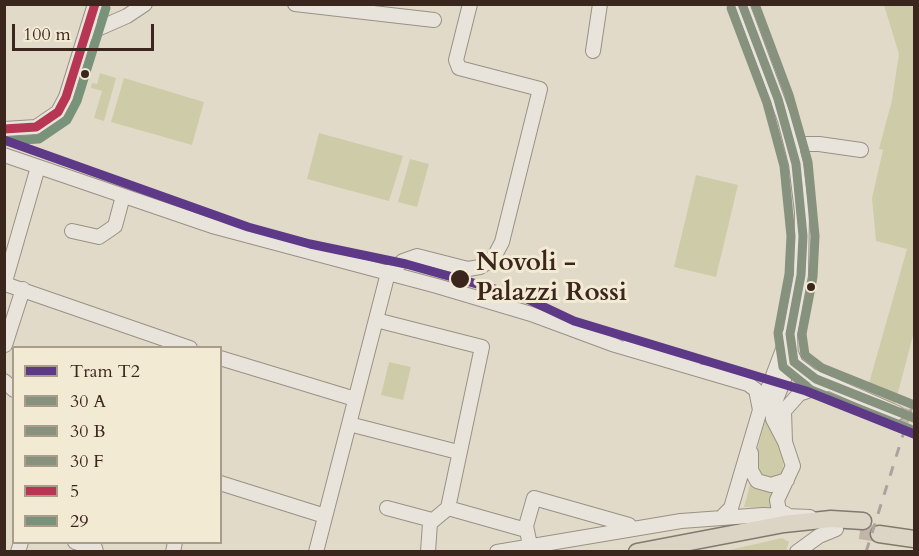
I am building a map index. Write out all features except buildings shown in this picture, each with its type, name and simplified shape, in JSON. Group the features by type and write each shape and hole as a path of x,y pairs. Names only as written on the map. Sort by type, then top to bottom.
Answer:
{"main road":[{"path":"637,552 784,524 821,520 862,526 791,533 698,552"},
{"path":"915,528 880,529 915,539"}],"street":[{"path":"4,129 22,130 40,126 58,112 66,97 95,4"},
{"path":"86,34 127,16 145,4"},
{"path":"295,4 407,11 434,20"},
{"path":"316,552 388,273 403,261 417,256 470,269 490,262 500,247 540,89 459,68 456,60 470,4"},
{"path":"593,51 600,4"},
{"path":"723,516 731,507 760,410 790,334 801,275 803,236 800,195 792,144 775,90 742,4"},
{"path":"792,144 819,144 861,150"},
{"path":"4,155 221,229 531,314 612,344 748,384 756,390 760,410"},
{"path":"38,167 5,284 171,344"},
{"path":"72,231 99,237 115,226 123,196"},
{"path":"5,345 23,289"},
{"path":"376,320 482,347 448,508 432,520 428,532 428,552"},
{"path":"786,514 779,511 777,500 794,462 773,419 772,410 789,369 792,354 790,334"},
{"path":"792,354 800,369 828,384 897,413"},
{"path":"222,359 356,399"},
{"path":"785,442 783,417 788,404 806,391 828,384"},
{"path":"349,424 458,452"},
{"path":"752,442 751,468 755,479 771,485 787,480"},
{"path":"222,484 325,516"},
{"path":"530,545 526,530 534,498 634,527"},
{"path":"387,508 432,520"},
{"path":"448,508 526,530"},
{"path":"497,552 634,527 723,516 786,514 821,520"},
{"path":"797,552 819,536 836,529"},
{"path":"79,544 96,548 96,552"}],"shaded area":[{"path":"884,5 914,5 914,332 895,404 866,394 907,249 876,241 872,198 883,150 879,149 892,100 899,54"},
{"path":"100,73 116,78 104,121 94,118 102,91 91,88 92,83 97,84"},
{"path":"124,78 204,102 192,145 111,122"},
{"path":"319,133 403,156 389,201 307,179"},
{"path":"410,159 429,164 417,207 398,202"},
{"path":"696,175 738,185 716,277 674,267"},
{"path":"389,362 411,367 403,400 381,395"},
{"path":"766,417 768,417 784,459 782,474 772,481 754,472"},
{"path":"751,481 773,490 770,497 771,508 744,507"},
{"path":"782,538 789,542 786,551 725,551"}],"tunnel":[{"path":"897,413 914,418"},
{"path":"860,531 879,534"}],"tram line":[{"name":"T2","path":"4,140 248,227 310,244 406,264 523,297 574,321 806,391 914,434"},
{"path":"599,329 623,341"},
{"path":"701,364 735,368"}],"railway":[{"path":"866,552 914,400"}],"transit line":[{"name":"5","path":"4,129 36,127 58,112 66,97 95,4"},
{"path":"742,4 778,99 796,164 803,236 801,275 790,334 794,362 816,379 914,418"},
{"path":"755,4 789,95 808,162 815,236 813,277 802,334 805,355 822,368 914,405"},
{"name":"29","path":"5,141 39,139 67,120 77,101 106,8"},
{"path":"731,8 767,103 784,166 791,236 789,274 778,333 783,367 811,390 910,429"}],"place":[{"name":"Novoli - Palazzi Rossi","path":"460,279"}]}
